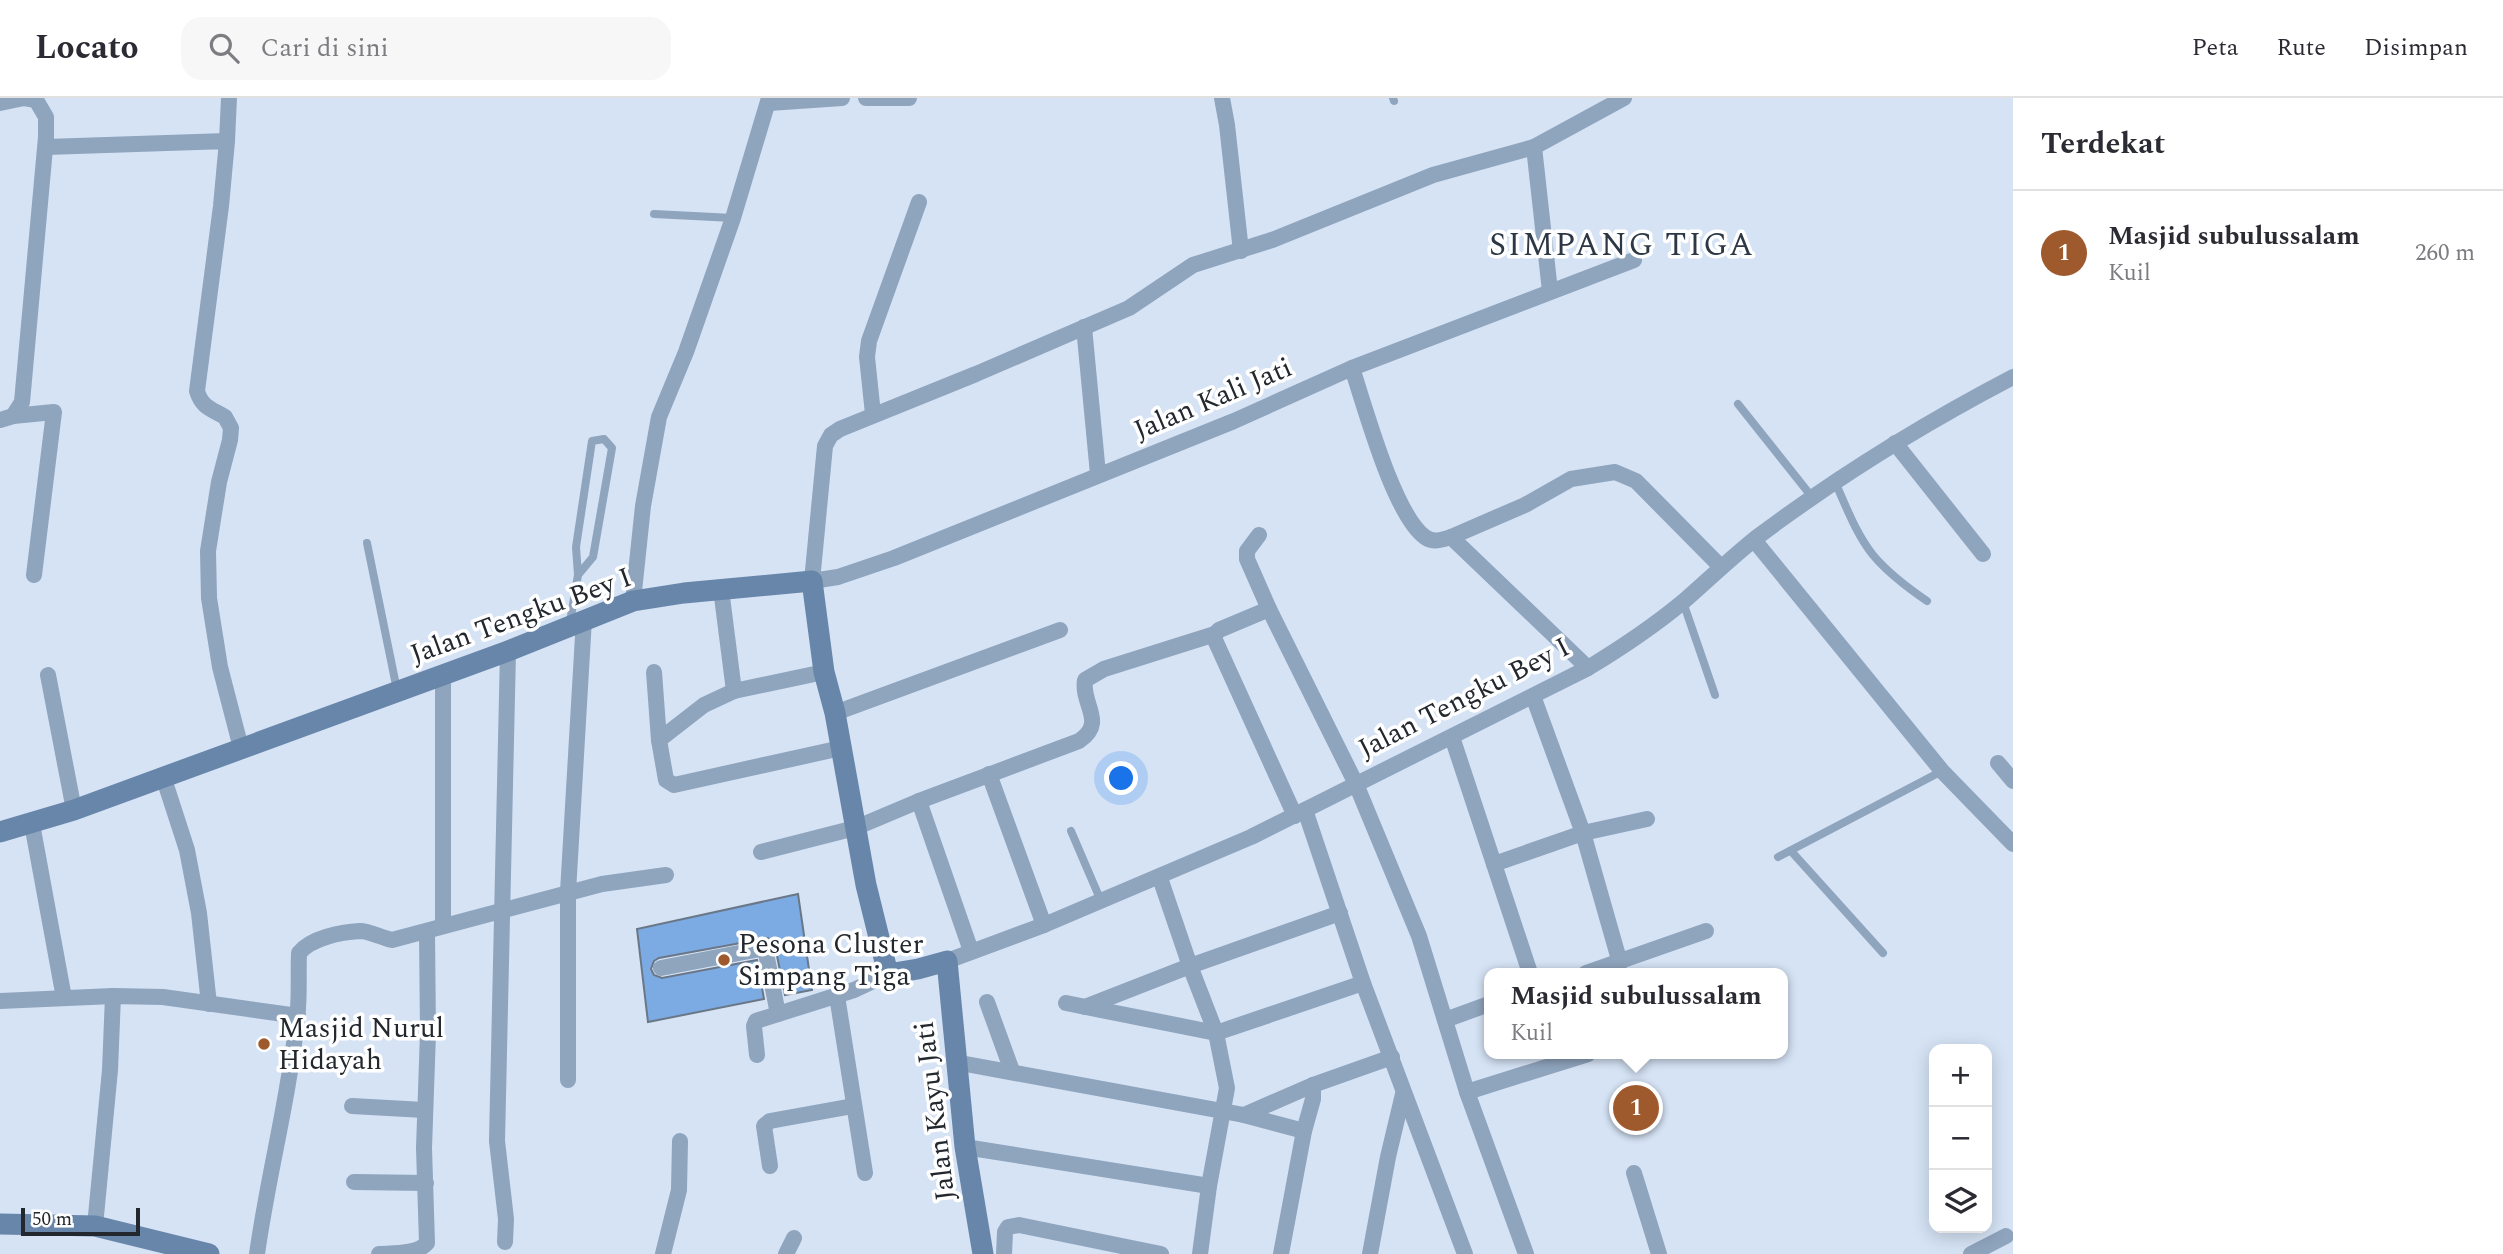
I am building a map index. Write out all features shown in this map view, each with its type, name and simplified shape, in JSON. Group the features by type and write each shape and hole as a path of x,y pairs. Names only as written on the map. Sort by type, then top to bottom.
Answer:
{"street":[{"path":"0,103 24,98 36,100 46,117 46,148 22,402 7,418"},
{"path":"229,98 221,206 197,391 202,403 209,410 225,417 231,428 208,551 209,598 220,667 241,748"},
{"path":"633,601 643,506 659,416 686,352 733,218 769,101 842,98"},
{"path":"866,98 898,98"},
{"path":"1222,98 1241,251"},
{"path":"888,974 866,885 835,713 824,672 811,581 825,446 831,435 873,414 976,374 1129,308 1193,265 1241,251 1433,175 1534,147 1624,98"},
{"path":"46,148 227,141"},
{"path":"1534,147 1550,291"},
{"path":"873,414 867,357 869,341 919,202"},
{"name":"Jalan Kali Jati","path":"811,581 838,577 894,558 1234,421 1352,368 1634,260"},
{"path":"1084,327 1098,474"},
{"path":"1352,368 1387,471 1406,512 1424,537 1440,541 1525,505 1571,480 1615,472 1636,481 1721,567"},
{"name":"Jalan Tengku Bey I","path":"778,1014 854,990 888,974 947,961 1160,878 1300,813 1588,668 1621,648 1683,602 1754,540 1812,497 1895,443 2013,377"},
{"path":"7,418 54,412 34,575"},
{"path":"1895,443 1983,554"},
{"path":"1259,535 1247,551 1247,559 1269,610 1356,784 1419,936 1467,1092 1526,1254"},
{"path":"1451,537 1588,668"},
{"path":"1754,540 1942,771 2013,844"},
{"name":"Jalan Tengku Bey I","path":"0,832 74,810 508,651 633,601 811,581"},
{"path":"721,589 734,691"},
{"path":"761,852 855,828 919,800 1079,741 1088,735 1093,721 1084,687 1085,680 1104,669 1215,634 1219,629 1269,610"},
{"path":"568,1080 568,892 577,622"},
{"path":"835,713 1060,630"},
{"path":"1215,634 1222,659 1300,813 1340,912 1403,1094 1465,1254"},
{"path":"505,1242 506,1219 497,1141 508,651"},
{"path":"654,672 659,740 667,780 674,785 841,748"},
{"path":"659,740 704,705 734,691 824,672"},
{"path":"443,674 443,926"},
{"path":"48,675 74,810"},
{"path":"1533,696 1583,833 1620,963"},
{"path":"1452,737 1528,968"},
{"path":"1998,763 2013,781"},
{"path":"989,774 1044,925"},
{"path":"163,776 187,850 199,913 209,1004"},
{"path":"919,800 971,951"},
{"path":"1494,864 1583,833 1647,819"},
{"path":"32,824 64,998"},
{"path":"257,1254 298,1016 299,953 305,946 325,938 362,931 392,940 601,884 666,875"},
{"path":"1160,878 1216,1033 1227,1088 1200,1254"},
{"path":"1085,1007 1340,912"},
{"path":"1603,968 1706,931"},
{"path":"379,1254 415,1252 424,1249 427,1243 424,1110 428,998 427,932"},
{"path":"661,968 765,948 778,1014 760,1019 754,1026 757,1055"},
{"name":"Jalan Kayu Jati","path":"947,961 965,1147 983,1254"},
{"path":"1066,1003 1216,1033 1363,983"},
{"path":"95,1226 110,1070 113,996"},
{"path":"0,1001 113,996 163,998 298,1016"},
{"path":"837,996 865,1173"},
{"path":"987,1002 1012,1071"},
{"path":"1445,1020 1484,1006"},
{"path":"1244,1115 1313,1085 1392,1057"},
{"path":"1467,1092 1572,1059"},
{"path":"955,1062 1244,1115 1304,1131"},
{"path":"1281,1254 1304,1131 1313,1099 1313,1085"},
{"path":"1370,1254 1403,1094"},
{"path":"352,1106 424,1110"},
{"path":"770,1166 764,1126 770,1121 853,1106"},
{"path":"663,1254 679,1190 680,1141"},
{"path":"965,1147 1209,1186"},
{"path":"1634,1173 1660,1254"},
{"path":"354,1182 426,1183"},
{"path":"0,1224 95,1226 209,1254"},
{"path":"1004,1254 1005,1232 1008,1227 1019,1225 1161,1254"},
{"path":"1971,1254 2006,1237"},
{"path":"786,1254 794,1238"}],"lane":[{"path":"654,214 733,218"},
{"path":"1738,404 1812,497"},
{"path":"577,622 576,547 592,441 604,439 612,448 593,557 578,575"},
{"path":"1835,482 1860,534 1874,555 1910,590 1927,601"},
{"path":"367,543 397,690"},
{"path":"1683,602 1715,695"},
{"path":"1778,857 1942,771"},
{"path":"1071,831 1101,901"},
{"path":"1791,850 1883,953"}],"building":[{"name":"Pesona Cluster Simpang Tiga","path":"798,894 812,990 785,995 775,946 768,938 659,958 654,961 651,969 654,975 662,978 757,960 764,999 648,1022 637,929"}],"place":[{"name":"Pesona Cluster Simpang Tiga","path":"724,960"},
{"name":"Masjid Nurul Hidayah","path":"264,1044"},
{"name":"Masjid subulussalam","path":"1636,1108"}],"district":[{"name":"SIMPANG TIGA","path":"1622,245"}]}
